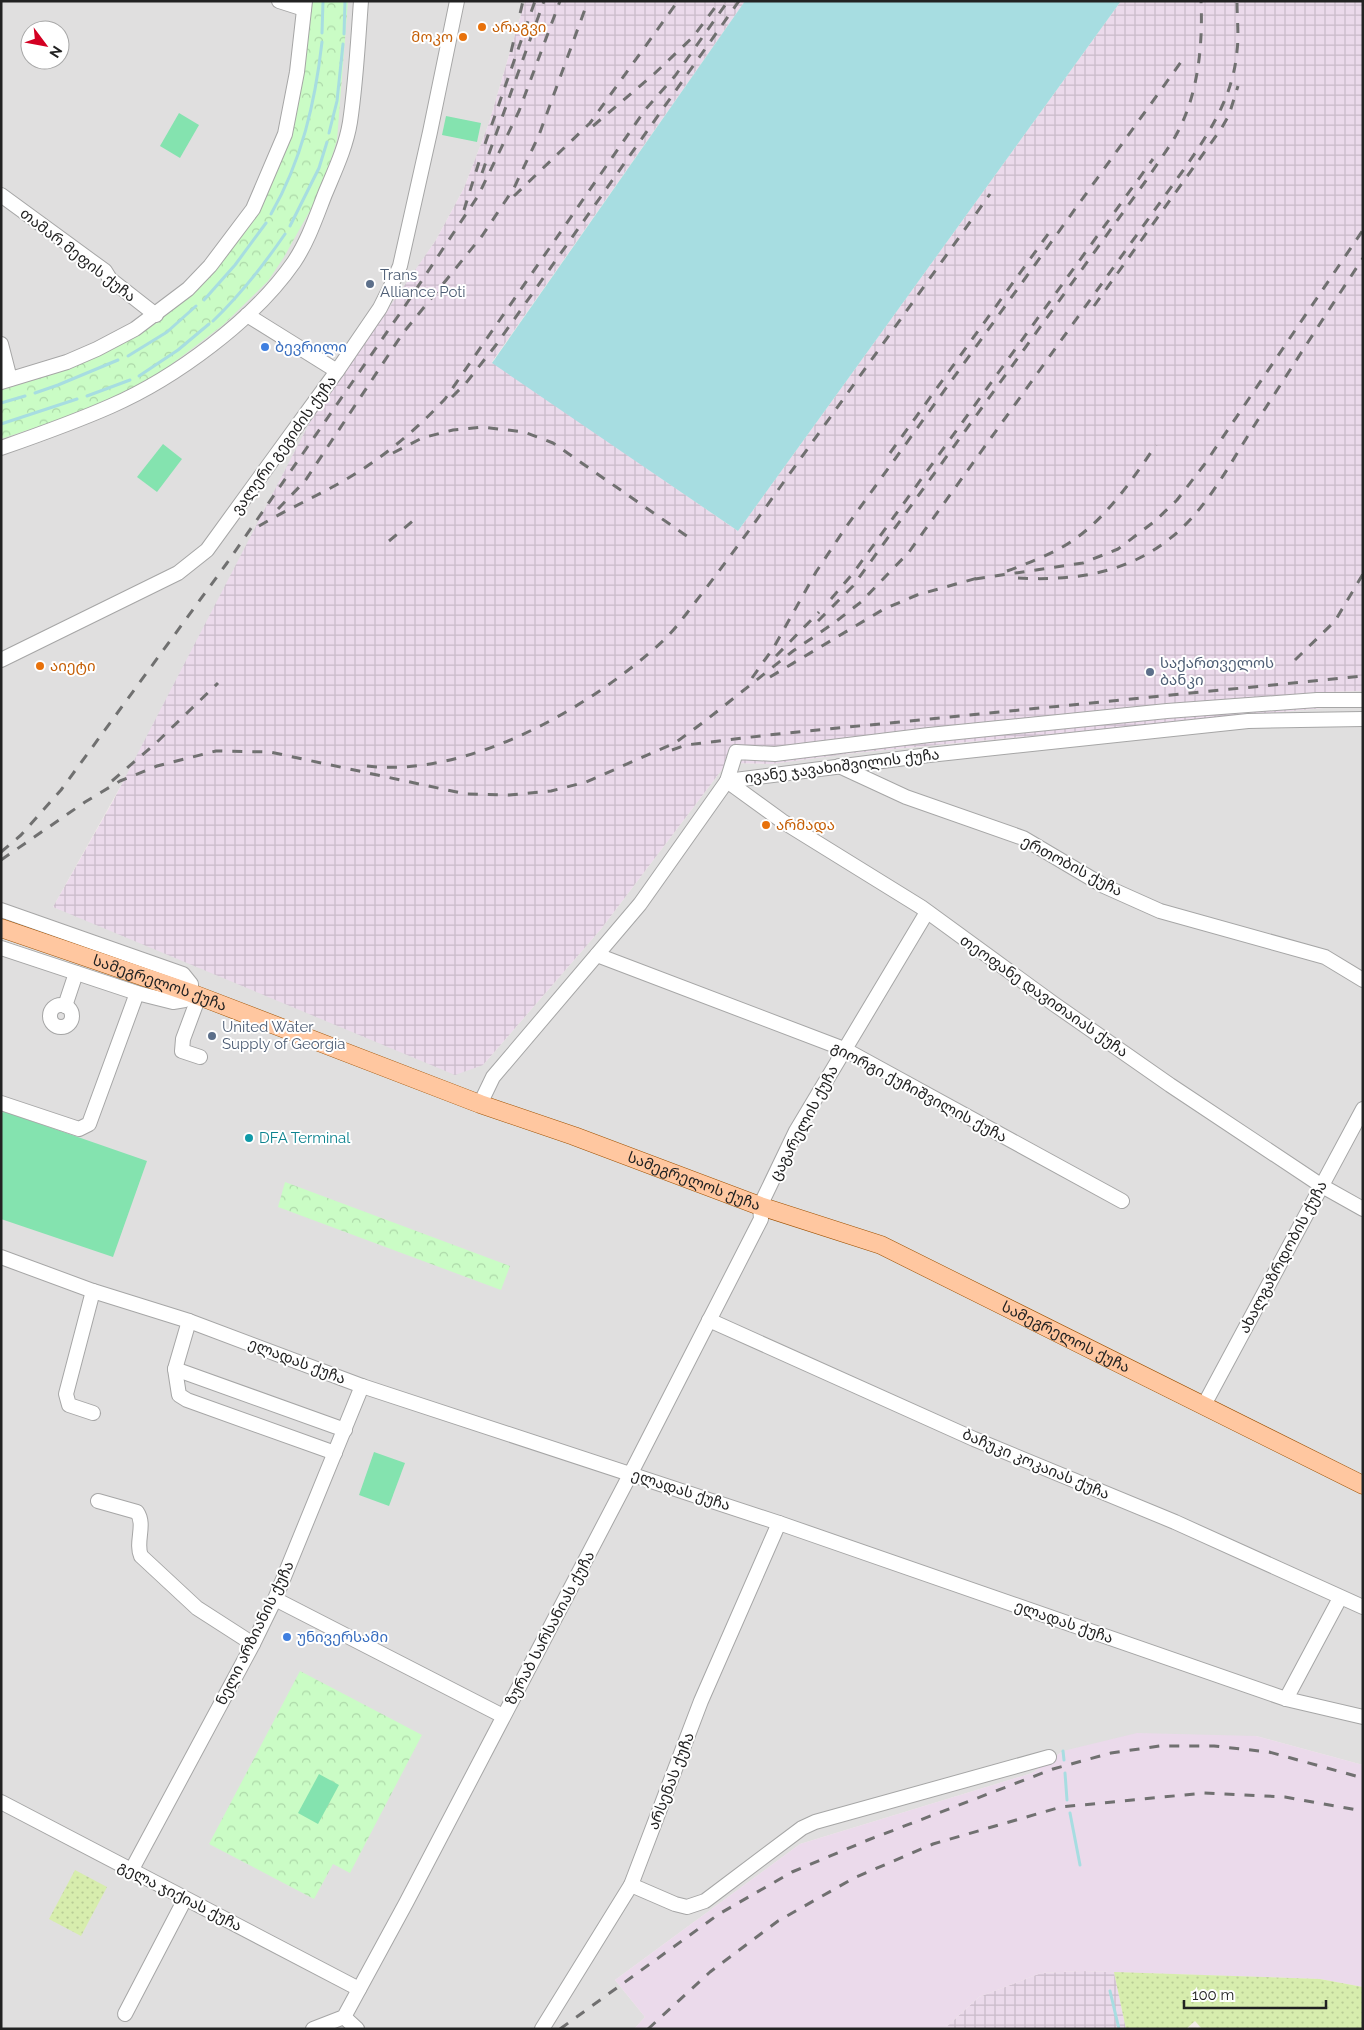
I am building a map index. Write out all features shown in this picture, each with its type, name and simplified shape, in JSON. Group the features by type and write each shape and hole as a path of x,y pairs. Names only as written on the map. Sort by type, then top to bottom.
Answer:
{"main road":[{"name":"სამეგრელოს ქუჩა","path":"1,928 195,994 480,1104 574,1136 760,1206 881,1245 1363,1485"}],"street":[{"path":"1,344 6,380 67,362 97,350 136,329 188,289 210,266 253,209 285,134 297,72 305,5 279,1"},
{"path":"1,448 112,406 168,375 219,339 247,316 278,283 294,261 313,224 343,148 350,122 361,1"},
{"name":"ვალერი გეგიძის ქუჩა","path":"1,660 178,573 194,562 207,550 337,371 380,308 400,266 457,1"},
{"name":"თამარ მეფის ქუჩა","path":"1,195 104,271 110,279 156,315"},
{"path":"247,316 337,371"},
{"path":"727,781 736,752 775,754 929,735 1167,711 1317,700 1363,700"},
{"name":"ივანე ჯავახიშვილის ქუჩა","path":"480,1104 493,1077 640,904 727,781 838,765 1248,721 1363,719"},
{"name":"ერთობის ქუჩა","path":"838,765 906,797 1023,838 1104,886 1160,912 1325,957 1363,980"},
{"name":"თეოფანე დავითაიას ქუჩა","path":"727,781 782,821 927,912 1061,1009 1322,1186 1363,1209"},
{"path":"1,910 183,974 189,980 195,994 183,1039 182,1051 200,1058"},
{"name":"ცაგარელის ქუჩა","path":"760,1206 796,1131 927,912"},
{"path":"1,948 137,993 177,1003 195,994"},
{"name":"გიორგი ქუჩიშვილის ქუჩა","path":"597,955 844,1049 1122,1201"},
{"path":"65,1006 76,973"},
{"path":"1,1103 79,1129 89,1124 137,993"},
{"name":"ახალგაზრდობის ქუჩა","path":"1204,1405 1363,1109"},
{"name":"ზურაბ სარსანიას ქუჩა","path":"344,2016 406,1903 710,1320 761,1219 760,1206"},
{"name":"ელადას ქუჩა","path":"1,1257 93,1290 189,1321 362,1386 779,1522 1286,1699 1363,1717"},
{"path":"93,1290 66,1394 69,1405 94,1413"},
{"name":"ბაჩუკი კოკაიას ქუჩა","path":"710,1320 974,1439 1175,1522 1363,1607"},
{"path":"189,1321 174,1369 179,1395 187,1400 335,1453"},
{"path":"174,1369 345,1430"},
{"name":"ნელი არზიანის ქუჩა","path":"131,1871 253,1644 275,1599 362,1386"},
{"path":"98,1500 137,1512 141,1523 138,1549 141,1556 196,1608 253,1644"},
{"name":"არსენას ქუჩა","path":"542,2029 631,1885 701,1701 779,1522"},
{"path":"1286,1699 1340,1598"},
{"path":"275,1599 503,1716"},
{"path":"631,1885 675,1904 687,1906 705,1900 802,1828 816,1822 1049,1758"},
{"name":"გელა ჯიქიას ქუჩა","path":"1,1802 359,1989"},
{"path":"125,2014 185,1899"},
{"path":"313,2029 344,2016 357,2029"}],"shaded area":[{"path":"1,1 525,1 489,123 464,188 436,240 377,328 53,907 483,1065 601,929 727,763 771,764 854,753 1323,708 1324,692 1363,691 1363,1765 1256,1736 1063,1751 1032,1773 800,1844 615,1980 645,2017 634,2029 1,2029"},
{"path":"525,1 745,1 492,362 738,531 1121,1 1363,1 1363,691 1324,692 1323,708 854,753 771,764 727,763 601,929 483,1065 455,1075 53,907 113,801 310,422 436,240 464,188 489,123"},
{"path":"1137,1733 1256,1736 1363,1765 1363,1987 1320,1979 1082,1971 1041,1973 979,1997 944,2029 634,2029 645,2017 615,1980 800,1844 1032,1773 1063,1751"},
{"path":"1114,1972 1126,2029 944,2029 979,1997 1041,1973"}],"green space":[{"path":"309,1 348,1 337,140 325,179 312,207 268,281 223,325 164,370 137,387 88,410 1,439 1,387 133,335 253,217 274,178 288,137"},
{"path":"179,113 199,125 180,158 160,146"},
{"path":"446,116 481,123 477,142 442,135"},
{"path":"163,444 182,459 157,492 137,477"},
{"path":"3,1111 147,1161 113,1257 1,1219 1,1116"},
{"path":"285,1182 510,1266 501,1290 278,1207"},
{"path":"374,1452 405,1463 389,1506 359,1495"},
{"path":"300,1671 422,1735 350,1873 333,1864 314,1899 209,1844"},
{"path":"319,1774 339,1785 318,1824 298,1813"},
{"path":"75,1870 107,1887 81,1936 49,1919"},
{"path":"1114,1972 1320,1979 1363,1987 1363,2029 1202,2029 1195,2021 1186,2029 1126,2029"}],"water":[{"path":"745,1 1121,1 738,531 492,363"}],"waterway":[{"path":"322,33 323,1"},
{"path":"344,34 345,1"},
{"path":"271,214 291,173 306,131 322,42"},
{"path":"329,133 337,101 343,44"},
{"path":"290,226 319,168 327,142"},
{"path":"204,300 235,265 266,223"},
{"path":"213,321 233,301 285,234"},
{"path":"128,356 167,332 196,306"},
{"path":"139,376 178,350 209,324"},
{"path":"35,393 118,360"},
{"path":"87,396 130,380"},
{"path":"1,403 25,396"},
{"path":"1,424 77,399"},
{"path":"1063,1751 1064,1760"},
{"path":"1065,1773 1067,1800"},
{"path":"1070,1813 1080,1865"},
{"path":"1110,1991 1119,2029"}],"railway":[{"path":"511,52 523,1"},
{"path":"485,144 535,1"},
{"path":"482,173 544,1"},
{"path":"1,852 21,835 61,790 227,563 403,309 478,196 519,111 560,1"},
{"path":"278,509 305,481 403,333 482,236 514,188 539,135 588,1"},
{"path":"514,196 590,123 678,1"},
{"path":"259,526 339,484 363,469 400,441 445,399 645,110 675,76 728,1"},
{"path":"452,397 466,383 496,345 739,1"},
{"path":"818,621 853,586 1172,143 1183,122 1194,88 1200,53 1201,1"},
{"path":"1,860 85,802 120,781 157,766 216,751 270,752 466,794 509,795 551,791 586,782 675,743 793,651 861,602 909,552 1182,172 1210,130 1225,100 1235,68 1238,39 1237,1"},
{"path":"593,126 654,74 693,37 719,2"},
{"path":"752,678 774,647 816,572 846,527 1181,62"},
{"path":"1094,306 1221,129 1229,115 1238,86"},
{"path":"831,599 854,572 1153,159"},
{"path":"464,210 479,162"},
{"path":"367,766 406,767 446,761 487,749 527,732 566,712 602,689 665,639 754,524 990,194"},
{"path":"890,453 1051,230"},
{"path":"975,579 1083,563 1118,549 1155,521 1177,500 1204,465 1363,230"},
{"path":"1018,578 1058,578 1097,573 1116,568 1151,552 1182,528 1216,487 1363,258"},
{"path":"393,453 422,438 453,430 482,427 524,432 553,443 691,539"},
{"path":"1007,571 1057,550 1087,530 1125,489 1156,445"},
{"path":"389,541 414,520"},
{"path":"1295,660 1335,621 1363,574"},
{"path":"770,677 884,609 917,595 981,577"},
{"path":"776,656 819,612"},
{"path":"672,750 686,745 768,735 1363,676"},
{"path":"112,781 156,743 218,683"},
{"path":"560,2029 719,1914 792,1872 868,1840 1053,1769 1111,1753 1160,1746 1214,1746 1269,1752 1363,1778"},
{"path":"648,2029 710,1972 778,1921 854,1878 933,1844 1061,1807 1204,1793 1285,1797 1363,1811"}],"place":[{"name":"არაგვი","path":"482,27"},
{"name":"მოკო","path":"463,37"},
{"name":"Trans Alliance Poti","path":"370,284"},
{"name":"ბევრილი","path":"265,347"},
{"name":"აიეტი","path":"40,666"},
{"name":"საქართველოს ბანკი","path":"1150,672"},
{"name":"არმადა","path":"766,825"},
{"name":"United Water Supply of Georgia","path":"212,1036"},
{"name":"DFA Terminal","path":"249,1138"},
{"name":"უნივერსამი","path":"287,1637"}]}
